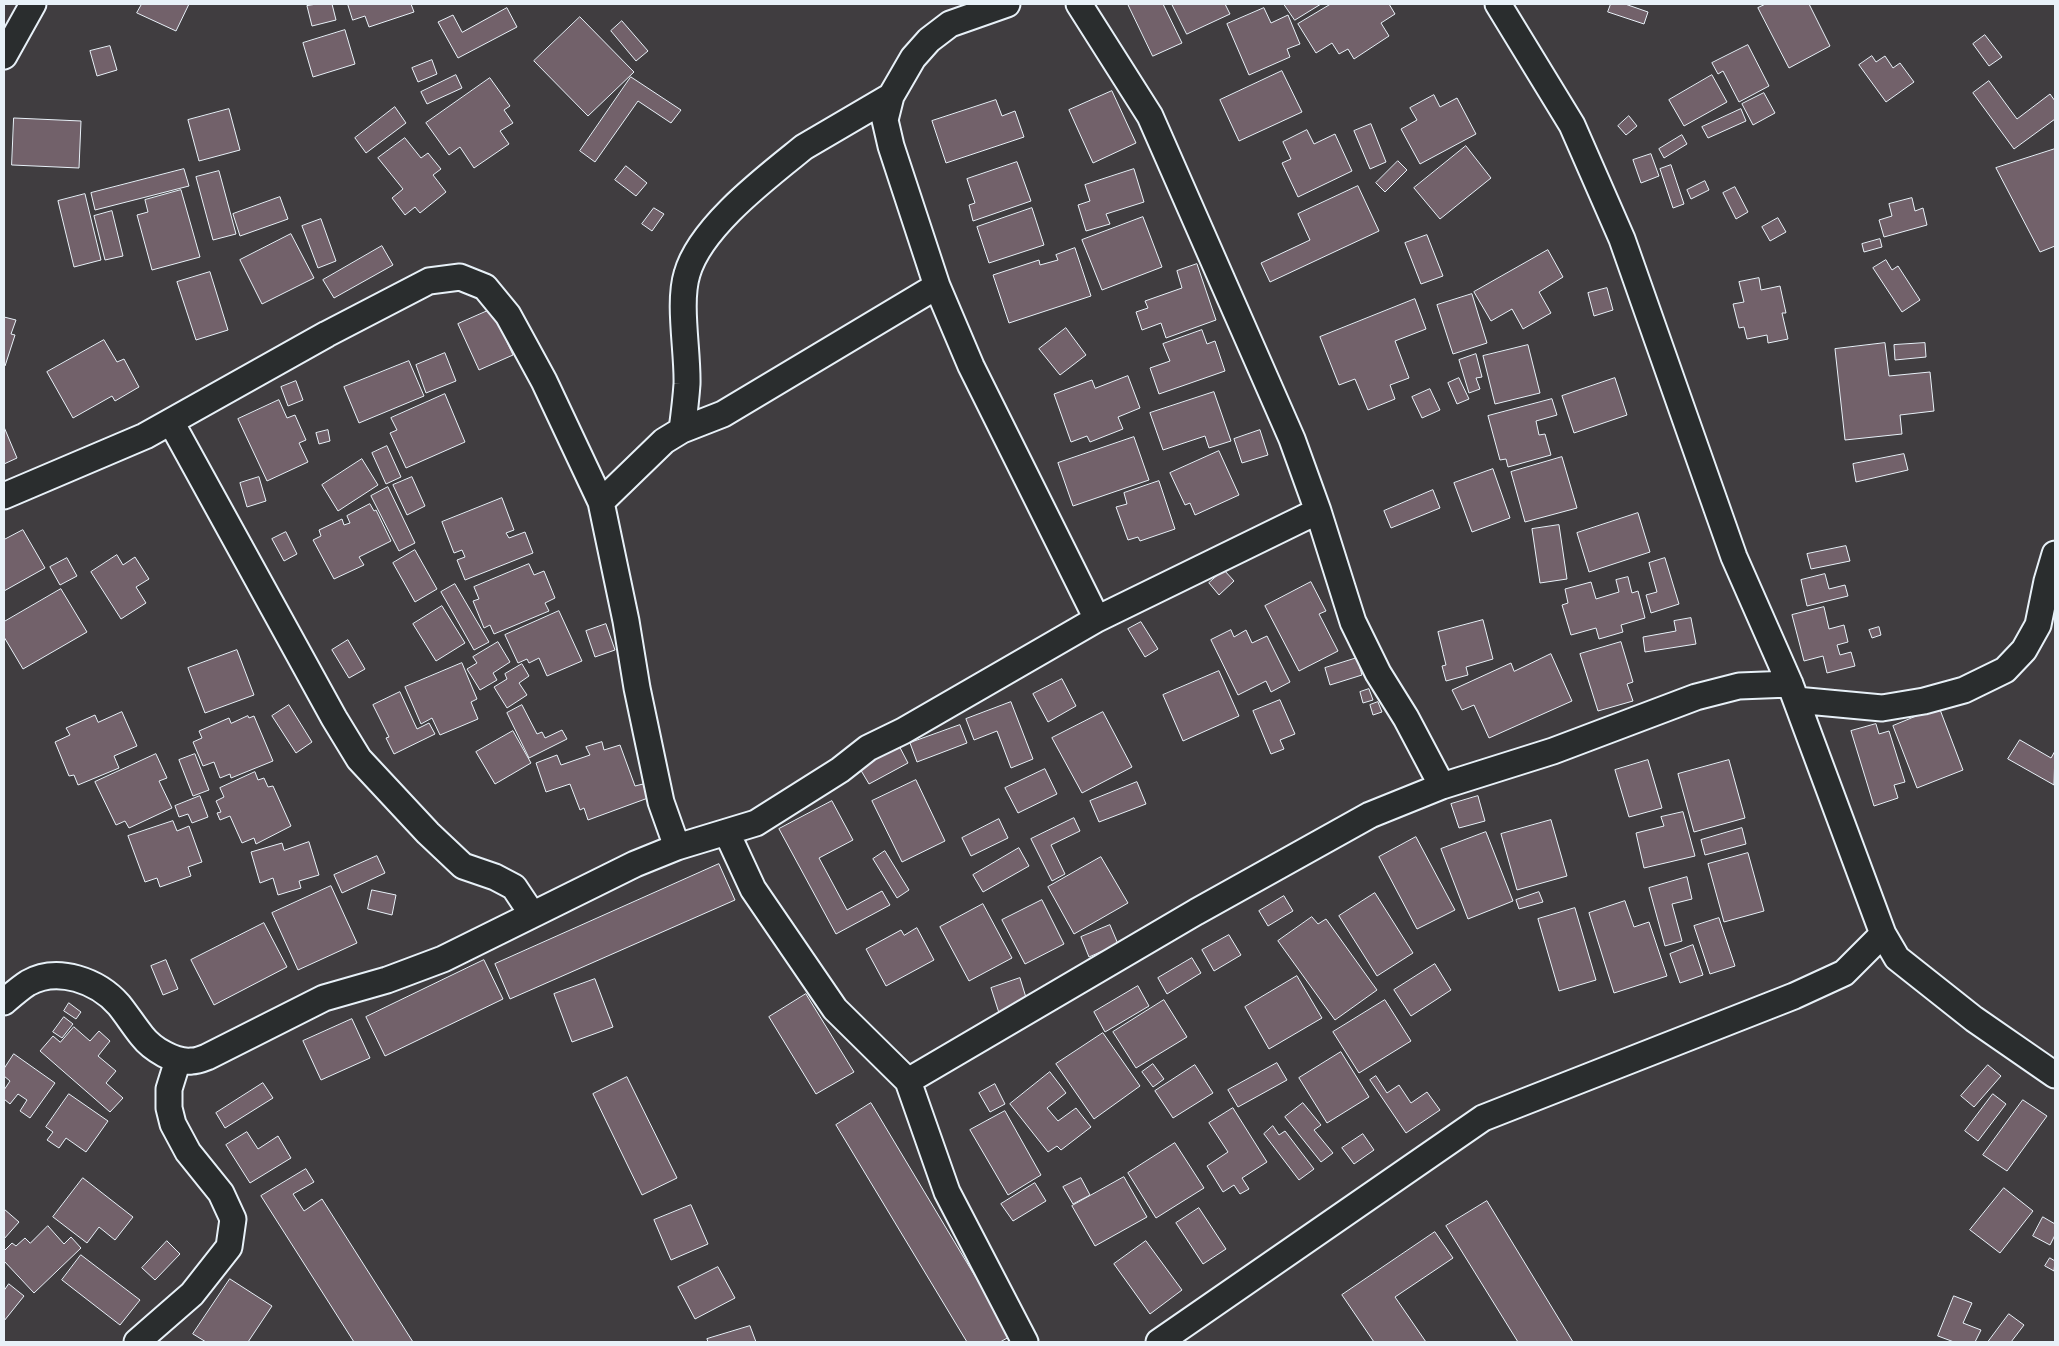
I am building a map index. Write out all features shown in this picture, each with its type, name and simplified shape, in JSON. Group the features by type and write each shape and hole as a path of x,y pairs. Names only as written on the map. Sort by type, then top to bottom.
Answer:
{"street":[{"path":"4,56 33,4"},
{"path":"1008,4 950,24 929,40 913,58 891,96 885,120 891,146 936,286 971,366 1097,619"},
{"path":"1079,4 1150,116 1292,439 1318,511 1353,622 1378,673 1406,718 1442,786"},
{"path":"1498,4 1572,125 1622,239 1734,558 1793,692 1883,934 1897,958 1974,1019 2055,1075"},
{"path":"682,430 687,384 684,301 686,276 693,257 709,232 760,183 791,158 830,131 891,96"},
{"path":"4,496 145,436 327,334 429,281 460,277 485,287 508,314 544,381 601,502 626,621 636,688 662,802 677,847"},
{"path":"601,502 664,441 682,430 723,414 936,286"},
{"path":"171,422 359,759 397,802 463,866 495,877 514,887 532,914"},
{"path":"4,1002 29,982 58,976 81,980 98,987 118,1004 143,1038 160,1051 178,1060 192,1061 207,1057 324,998 387,980 443,958 635,864 677,847 756,823 840,770 868,748 903,731 1097,619 1318,511"},
{"path":"908,1081 1196,912 1361,820 1442,786 1554,751 1696,697 1739,686 1793,692 1882,708 1924,701 1964,690 2005,670 2024,650 2038,625 2046,581 2055,554"},
{"path":"727,833 753,889 835,1009 908,1081 947,1192 1025,1342"},
{"path":"1159,1342 1483,1118 1802,992 1844,973 1883,934"},
{"path":"137,1342 192,1294 229,1247 233,1219 221,1193 188,1152 173,1124 169,1108 169,1089 178,1060"}],"building":[{"path":"142,4 189,4 176,31 137,13"},
{"path":"332,4 336,20 312,26 307,6"},
{"path":"348,4 411,4 414,12 369,27 365,16 353,20"},
{"path":"1128,4 1163,4 1182,43 1153,56"},
{"path":"1172,4 1225,4 1230,14 1187,34"},
{"path":"1284,4 1321,4 1295,20"},
{"path":"1331,4 1389,4 1395,14 1381,23 1389,36 1354,59 1348,49 1339,54 1332,43 1316,53 1298,24"},
{"path":"1611,4 1625,4 1648,12 1644,24 1608,12"},
{"path":"1766,4 1809,4 1830,46 1789,68 1758,8"},
{"path":"507,8 517,27 458,58 438,22 453,15 462,32"},
{"path":"1264,8 1271,23 1288,15 1300,44 1287,49 1290,57 1249,75 1227,24"},
{"path":"580,17 634,72 588,116 534,61"},
{"path":"622,21 648,51 636,61 611,31"},
{"path":"345,30 355,64 313,77 303,43"},
{"path":"1985,35 2002,57 1989,66 1973,44"},
{"path":"1748,45 1769,86 1739,102 1723,71 1718,74 1712,63"},
{"path":"110,46 117,70 97,76 90,51"},
{"path":"1872,56 1876,62 1885,56 1893,68 1900,63 1914,82 1886,102 1859,65"},
{"path":"432,60 437,74 418,82 412,68"},
{"path":"1282,71 1302,112 1239,141 1220,100"},
{"path":"456,75 462,88 427,104 421,92"},
{"path":"1712,75 1727,102 1684,126 1669,100"},
{"path":"631,77 681,110 671,123 638,101 595,162 580,151"},
{"path":"490,78 510,106 504,110 513,123 500,131 509,144 474,168 460,147 449,155 426,123"},
{"path":"1989,81 2017,119 2050,94 2055,101 2055,119 2014,149 1973,93"},
{"path":"1112,91 1136,143 1093,163 1069,110"},
{"path":"1764,93 1775,113 1753,125 1742,104"},
{"path":"1434,95 1440,107 1457,98 1476,134 1420,164 1401,129 1417,120 1410,108"},
{"path":"996,100 1002,116 1015,111 1024,137 946,163 932,121"},
{"path":"395,107 406,123 366,153 355,138"},
{"path":"229,109 240,150 199,161 188,120"},
{"path":"1741,109 1746,121 1708,138 1702,127"},
{"path":"1629,116 1637,126 1626,135 1618,126"},
{"path":"14,118 81,121 79,168 12,165"},
{"path":"1371,124 1386,162 1370,169 1354,131"},
{"path":"1307,130 1314,144 1335,134 1352,171 1298,197 1282,163 1291,159 1283,142"},
{"path":"1682,135 1687,144 1664,158 1659,149"},
{"path":"405,138 421,158 428,153 441,169 433,175 446,192 420,213 415,207 405,215 392,198 403,189 378,158"},
{"path":"1466,146 1491,178 1440,219 1414,188"},
{"path":"2055,149 2055,246 2040,252 1996,168"},
{"path":"1651,154 1659,176 1641,183 1633,160"},
{"path":"1398,161 1407,170 1385,192 1376,183"},
{"path":"1017,162 1031,201 973,221 969,205 975,203 967,179"},
{"path":"1671,165 1684,204 1673,208 1660,169"},
{"path":"626,166 647,183 636,196 615,180"},
{"path":"184,169 189,186 95,210 91,193"},
{"path":"1134,169 1144,202 1106,214 1110,224 1086,231 1078,205 1090,201 1085,185"},
{"path":"219,171 236,234 213,240 196,177"},
{"path":"1705,181 1709,190 1691,199 1687,190"},
{"path":"1358,186 1379,231 1270,282 1261,263 1310,240 1298,214"},
{"path":"1735,187 1748,212 1736,219 1723,193"},
{"path":"181,190 200,257 152,270 137,215 148,212 145,200"},
{"path":"85,194 101,260 74,267 58,201"},
{"path":"280,197 288,219 240,236 233,214"},
{"path":"1912,198 1915,211 1923,208 1927,225 1884,237 1879,220 1892,216 1889,204"},
{"path":"654,208 664,214 652,231 642,224"},
{"path":"1032,208 1044,245 989,263 977,227"},
{"path":"112,211 123,256 105,260 94,216"},
{"path":"1143,217 1162,267 1102,290 1082,240"},
{"path":"1778,218 1786,232 1770,241 1762,227"},
{"path":"321,219 336,261 318,268 302,226"},
{"path":"291,234 314,278 262,304 240,260"},
{"path":"1427,235 1443,276 1421,284 1405,243"},
{"path":"1880,239 1882,247 1864,252 1862,244"},
{"path":"382,246 393,265 334,298 323,280"},
{"path":"1075,248 1091,296 1009,323 993,275 1039,260 1040,265 1058,260 1056,255"},
{"path":"1548,250 1563,277 1539,292 1551,313 1523,329 1512,309 1491,321 1474,292"},
{"path":"1886,260 1892,270 1898,266 1920,300 1902,312 1873,268"},
{"path":"1197,264 1216,320 1166,338 1161,323 1142,330 1136,312 1148,308 1145,301 1182,288 1177,271"},
{"path":"210,272 228,330 196,340 177,282"},
{"path":"1759,278 1761,290 1780,286 1786,313 1782,313 1788,339 1768,343 1767,335 1747,339 1744,327 1739,328 1733,304 1744,302 1739,282"},
{"path":"1607,288 1613,310 1594,316 1588,293"},
{"path":"1472,294 1487,343 1453,354 1437,305"},
{"path":"1415,299 1426,329 1395,341 1409,378 1390,385 1395,399 1368,410 1355,379 1339,385 1320,337"},
{"path":"492,309 513,355 479,370 458,324"},
{"path":"4,317 16,320 11,334 15,335 5,366 4,366"},
{"path":"1066,328 1086,355 1060,375 1039,349"},
{"path":"1202,330 1207,344 1215,341 1225,371 1159,394 1150,368 1170,361 1163,344"},
{"path":"104,340 117,362 124,359 139,387 115,401 112,396 73,418 47,372"},
{"path":"1885,343 1889,376 1930,372 1934,411 1900,415 1902,434 1845,440 1835,349"},
{"path":"1925,343 1926,357 1895,360 1894,345"},
{"path":"1528,345 1540,393 1495,404 1483,356"},
{"path":"445,353 456,381 426,393 416,365"},
{"path":"1476,354 1482,377 1476,378 1480,389 1469,393 1459,360"},
{"path":"409,361 424,396 359,423 344,387"},
{"path":"1128,376 1140,408 1118,417 1123,429 1090,442 1087,436 1071,442 1054,394 1092,380 1095,388"},
{"path":"1459,378 1469,399 1457,404 1448,383"},
{"path":"1615,378 1627,415 1574,433 1562,396"},
{"path":"296,381 303,400 288,406 281,387"},
{"path":"1430,389 1440,410 1422,418 1412,397"},
{"path":"1214,392 1231,441 1209,448 1205,436 1163,450 1150,413"},
{"path":"445,394 465,442 406,468 390,433 397,430 391,418"},
{"path":"1552,399 1557,415 1536,421 1539,435 1545,434 1551,455 1508,467 1506,459 1500,460 1488,416"},
{"path":"279,400 287,418 295,415 306,440 299,443 308,462 267,481 238,419"},
{"path":"4,427 17,458 4,464"},
{"path":"328,430 330,441 319,444 316,433"},
{"path":"1260,430 1268,455 1242,463 1234,439"},
{"path":"1134,437 1149,480 1073,506 1058,463"},
{"path":"387,446 401,477 386,484 372,453"},
{"path":"1219,451 1239,495 1195,515 1190,503 1185,505 1170,473"},
{"path":"1904,454 1908,470 1856,482 1853,464"},
{"path":"1562,457 1577,508 1525,522 1511,472"},
{"path":"362,459 378,485 338,511 322,485"},
{"path":"1493,469 1510,518 1472,532 1454,483"},
{"path":"259,477 266,501 247,507 240,483"},
{"path":"412,477 425,506 407,515 393,485"},
{"path":"1159,481 1175,529 1140,541 1138,537 1128,540 1116,507 1127,504 1124,493"},
{"path":"388,487 415,543 399,551 371,496"},
{"path":"1433,490 1440,508 1391,528 1384,511"},
{"path":"502,498 514,530 506,533 509,538 525,532 533,553 465,580 457,560 465,557 462,550 454,553 442,522"},
{"path":"370,504 374,511 376,510 391,541 359,557 364,565 334,579 313,540 321,536 319,530 342,519 344,525 350,523 347,516"},
{"path":"1638,513 1650,552 1589,572 1577,533"},
{"path":"1559,525 1567,579 1540,583 1532,529"},
{"path":"23,530 45,568 4,591 4,540"},
{"path":"286,532 297,554 284,561 272,539"},
{"path":"1846,546 1850,561 1811,569 1807,554"},
{"path":"415,550 437,589 415,602 393,563"},
{"path":"117,555 123,565 135,557 149,579 136,587 146,603 121,619 91,572"},
{"path":"67,558 77,576 60,585 50,567"},
{"path":"1665,558 1679,604 1651,613 1646,595 1657,592 1649,563"},
{"path":"529,564 534,575 544,571 555,598 545,603 549,611 494,634 490,625 484,628 473,601 479,599 474,587"},
{"path":"1224,570 1234,581 1219,595 1209,583"},
{"path":"1825,574 1829,589 1845,585 1848,596 1807,606 1801,580"},
{"path":"1628,577 1632,593 1638,591 1645,618 1621,625 1623,632 1599,639 1596,628 1571,635 1562,605 1568,603 1565,589 1591,582 1596,599 1619,592 1616,580"},
{"path":"1311,582 1326,611 1319,614 1338,651 1299,671 1265,606"},
{"path":"455,584 489,642 474,650 441,592"},
{"path":"61,589 87,632 23,669 4,637 4,622"},
{"path":"442,606 465,643 436,661 413,624"},
{"path":"1824,607 1829,629 1844,625 1848,642 1837,645 1840,655 1851,652 1855,666 1827,673 1823,656 1804,661 1792,615"},
{"path":"559,611 582,661 547,676 539,658 529,663 527,659 518,663 505,635"},
{"path":"1691,618 1696,644 1645,652 1643,637 1676,631 1674,621"},
{"path":"1483,620 1493,659 1466,667 1468,675 1446,681 1442,666 1446,665 1438,632"},
{"path":"1141,622 1158,649 1145,657 1128,629"},
{"path":"606,624 615,650 595,657 586,631"},
{"path":"1879,627 1881,635 1872,638 1869,630"},
{"path":"1231,630 1234,637 1246,630 1252,643 1267,636 1290,682 1271,692 1266,681 1238,695 1211,640"},
{"path":"348,640 365,669 349,678 332,650"},
{"path":"498,642 510,662 493,673 497,680 480,690 467,669 477,663 473,657"},
{"path":"1621,642 1633,682 1627,684 1633,701 1598,711 1580,654"},
{"path":"237,650 254,695 205,713 188,668"},
{"path":"1551,654 1572,701 1489,738 1474,705 1462,710 1452,690 1511,663 1514,671"},
{"path":"1357,658 1362,675 1330,685 1325,668"},
{"path":"462,663 477,699 471,702 478,719 440,735 432,718 421,724 405,687"},
{"path":"522,664 529,676 519,683 527,695 507,708 494,687 507,679 505,674"},
{"path":"1219,671 1239,716 1183,741 1163,695"},
{"path":"1062,679 1076,706 1048,722 1033,694"},
{"path":"1369,689 1373,700 1363,703 1360,692"},
{"path":"400,692 417,729 429,723 435,734 394,754 386,738 389,737 373,705"},
{"path":"1280,700 1295,734 1280,740 1284,749 1271,754 1253,711"},
{"path":"1011,702 1033,759 1011,768 997,731 974,740 966,719"},
{"path":"1378,702 1382,712 1373,715 1370,705"},
{"path":"289,705 312,742 296,753 272,716"},
{"path":"522,705 537,734 542,732 545,738 562,730 567,739 529,758 507,713"},
{"path":"1939,707 1963,770 1917,788 1893,726"},
{"path":"122,712 137,746 114,756 119,768 78,785 74,775 69,776 55,742 70,735 66,728 95,715 98,722"},
{"path":"1103,712 1132,767 1082,793 1052,738"},
{"path":"248,716 249,718 254,716 273,761 231,778 230,774 220,778 214,762 203,766 193,742 202,738 199,731 229,718 231,723"},
{"path":"1876,724 1879,734 1889,731 1905,782 1894,785 1898,798 1874,806 1851,731"},
{"path":"960,725 967,743 917,762 910,743"},
{"path":"513,731 531,763 495,784 476,752"},
{"path":"896,740 908,763 869,784 856,762"},
{"path":"2020,740 2051,758 2055,751 2054,785 2008,759"},
{"path":"602,742 604,750 620,745 635,786 643,784 648,798 588,820 584,808 580,810 570,784 546,792 536,763 557,755 561,765 590,755 586,747"},
{"path":"156,754 167,778 159,781 172,808 129,828 125,821 116,825 95,782"},
{"path":"195,754 209,790 193,796 179,760"},
{"path":"1648,760 1662,808 1629,817 1615,770"},
{"path":"1729,760 1745,818 1694,832 1678,774"},
{"path":"1045,769 1057,794 1018,813 1005,788"},
{"path":"255,772 258,780 264,778 268,787 273,786 291,826 256,844 254,838 242,843 230,816 220,820 217,813 221,812 216,801 224,797 220,788"},
{"path":"916,780 945,841 902,862 872,801"},
{"path":"1137,782 1146,804 1099,822 1090,801"},
{"path":"200,796 208,817 192,823 188,814 179,817 175,806"},
{"path":"1478,796 1485,821 1459,828 1451,804"},
{"path":"832,801 853,840 819,858 847,910 882,891 890,905 836,934 779,829"},
{"path":"1683,812 1695,856 1644,868 1636,833 1664,826 1661,817"},
{"path":"1074,818 1080,831 1051,845 1065,874 1052,881 1031,839"},
{"path":"999,819 1008,838 971,856 962,838"},
{"path":"1551,820 1567,876 1517,890 1501,834"},
{"path":"173,821 177,831 189,826 202,862 188,867 191,876 160,887 157,878 145,882 128,836"},
{"path":"1742,828 1746,844 1705,855 1701,840"},
{"path":"1486,832 1513,901 1468,919 1441,849"},
{"path":"1416,837 1455,910 1417,929 1379,857"},
{"path":"309,842 319,875 299,881 301,888 278,895 273,878 260,883 251,852 282,843 284,850"},
{"path":"1019,848 1029,866 983,892 973,875"},
{"path":"885,851 909,890 897,898 873,859"},
{"path":"1748,853 1764,911 1724,922 1708,864"},
{"path":"377,856 385,873 342,893 334,875"},
{"path":"1101,857 1128,903 1074,934 1048,887"},
{"path":"719,864 735,900 510,999 495,964"},
{"path":"1687,877 1692,899 1672,904 1682,941 1665,946 1649,888"},
{"path":"331,886 357,943 298,970 272,913"},
{"path":"372,890 396,895 392,915 368,909"},
{"path":"1539,892 1543,902 1519,909 1516,900"},
{"path":"1375,893 1413,953 1377,976 1339,916"},
{"path":"1284,896 1293,911 1268,926 1259,911"},
{"path":"1042,900 1064,944 1025,964 1002,920"},
{"path":"1625,901 1634,927 1649,922 1667,976 1614,993 1589,913"},
{"path":"983,904 1012,958 969,981 940,927"},
{"path":"1575,908 1596,980 1559,991 1538,919"},
{"path":"1312,917 1318,924 1326,919 1377,990 1335,1020 1278,941"},
{"path":"1719,918 1735,966 1710,974 1694,926"},
{"path":"264,923 287,967 214,1005 191,960"},
{"path":"1110,925 1118,944 1089,957 1081,937"},
{"path":"917,928 934,960 886,986 866,949 901,930 904,935"},
{"path":"1229,935 1241,955 1214,971 1202,950"},
{"path":"1693,945 1703,975 1680,983 1670,954"},
{"path":"1192,958 1201,973 1167,994 1158,978"},
{"path":"166,960 178,989 163,995 151,966"},
{"path":"484,960 503,999 385,1056 366,1017"},
{"path":"1435,964 1451,990 1411,1016 1394,990"},
{"path":"1297,976 1322,1018 1269,1049 1245,1007"},
{"path":"1020,978 1028,1004 999,1013 991,988"},
{"path":"595,979 613,1027 572,1042 554,994"},
{"path":"1138,986 1149,1006 1105,1032 1094,1012"},
{"path":"806,994 854,1072 816,1094 769,1017"},
{"path":"1164,1000 1187,1037 1136,1068 1113,1032"},
{"path":"1385,1000 1411,1041 1359,1073 1333,1032"},
{"path":"69,1003 81,1012 76,1019 64,1011"},
{"path":"64,1017 73,1024 62,1038 53,1032"},
{"path":"352,1019 370,1058 321,1080 303,1041"},
{"path":"74,1027 90,1041 99,1031 110,1041 98,1056 116,1071 106,1083 123,1098 110,1112 40,1051 53,1036 60,1042"},
{"path":"1103,1033 1140,1086 1094,1119 1056,1064"},
{"path":"1341,1052 1369,1097 1327,1123 1299,1078"},
{"path":"14,1054 55,1083 30,1118 20,1111 27,1100 18,1094 10,1104 4,1099 4,1090 10,1081 4,1076 4,1069"},
{"path":"1277,1063 1287,1080 1238,1107 1228,1090"},
{"path":"1153,1064 1164,1079 1153,1087 1142,1072"},
{"path":"1195,1065 1213,1093 1173,1118 1155,1091"},
{"path":"1988,1065 2001,1076 1974,1107 1961,1096"},
{"path":"1050,1072 1066,1093 1047,1108 1058,1121 1076,1108 1091,1127 1061,1150 1057,1146 1048,1152 1010,1104"},
{"path":"1376,1076 1387,1093 1399,1085 1411,1103 1427,1092 1440,1110 1406,1133 1370,1080"},
{"path":"627,1077 677,1178 642,1195 593,1094"},
{"path":"263,1083 273,1098 225,1128 216,1113"},
{"path":"995,1084 1005,1104 990,1112 979,1093"},
{"path":"69,1094 108,1121 86,1152 66,1138 59,1148 47,1140 53,1132 46,1127"},
{"path":"1993,1094 2006,1104 1978,1141 1965,1131"},
{"path":"2023,1100 2047,1116 2007,1171 1983,1155"},
{"path":"871,1103 1011,1336 1000,1342 967,1342 836,1125"},
{"path":"1303,1103 1321,1125 1314,1130 1333,1153 1321,1162 1285,1117"},
{"path":"1233,1108 1267,1162 1242,1178 1249,1189 1240,1194 1234,1185 1223,1192 1207,1166 1228,1152 1209,1123"},
{"path":"1005,1111 1041,1175 1008,1195 970,1130"},
{"path":"1273,1126 1279,1135 1285,1131 1314,1169 1299,1180 1264,1134"},
{"path":"247,1132 258,1149 278,1136 291,1158 250,1183 226,1145"},
{"path":"1363,1134 1374,1150 1354,1164 1342,1148"},
{"path":"1175,1143 1204,1188 1156,1218 1128,1173"},
{"path":"306,1169 314,1182 293,1194 304,1211 322,1199 413,1342 354,1342 261,1196"},
{"path":"1124,1177 1147,1217 1095,1246 1072,1206"},
{"path":"83,1178 133,1217 115,1240 99,1227 87,1243 53,1217"},
{"path":"1081,1178 1090,1195 1073,1204 1063,1187"},
{"path":"1035,1183 1046,1201 1013,1221 1001,1204"},
{"path":"2004,1188 2033,1211 2000,1253 1970,1230"},
{"path":"1487,1201 1573,1342 1518,1342 1446,1226"},
{"path":"691,1205 708,1244 671,1260 654,1220"},
{"path":"1199,1208 1226,1249 1203,1264 1176,1223"},
{"path":"4,1209 19,1222 4,1239"},
{"path":"2043,1217 2055,1224 2055,1235 2050,1245 2033,1236"},
{"path":"48,1226 64,1244 71,1237 81,1248 34,1293 4,1261 4,1251 12,1243 16,1246 25,1238 30,1243"},
{"path":"1435,1232 1453,1258 1395,1297 1426,1342 1374,1342 1342,1295"},
{"path":"167,1241 180,1254 155,1280 142,1268"},
{"path":"1146,1241 1182,1290 1150,1314 1114,1264"},
{"path":"81,1255 140,1300 120,1325 62,1280"},
{"path":"2050,1258 2055,1261 2054,1271 2045,1266"},
{"path":"718,1267 735,1298 695,1319 678,1287"},
{"path":"230,1279 272,1306 248,1342 206,1342 193,1334"},
{"path":"9,1284 24,1296 4,1321 4,1291"},
{"path":"1954,1296 1972,1303 1963,1323 1981,1330 1975,1342 1954,1342 1938,1336"},
{"path":"2009,1314 2024,1325 2011,1342 1988,1342"},
{"path":"750,1326 756,1342 708,1342 707,1339"}]}
